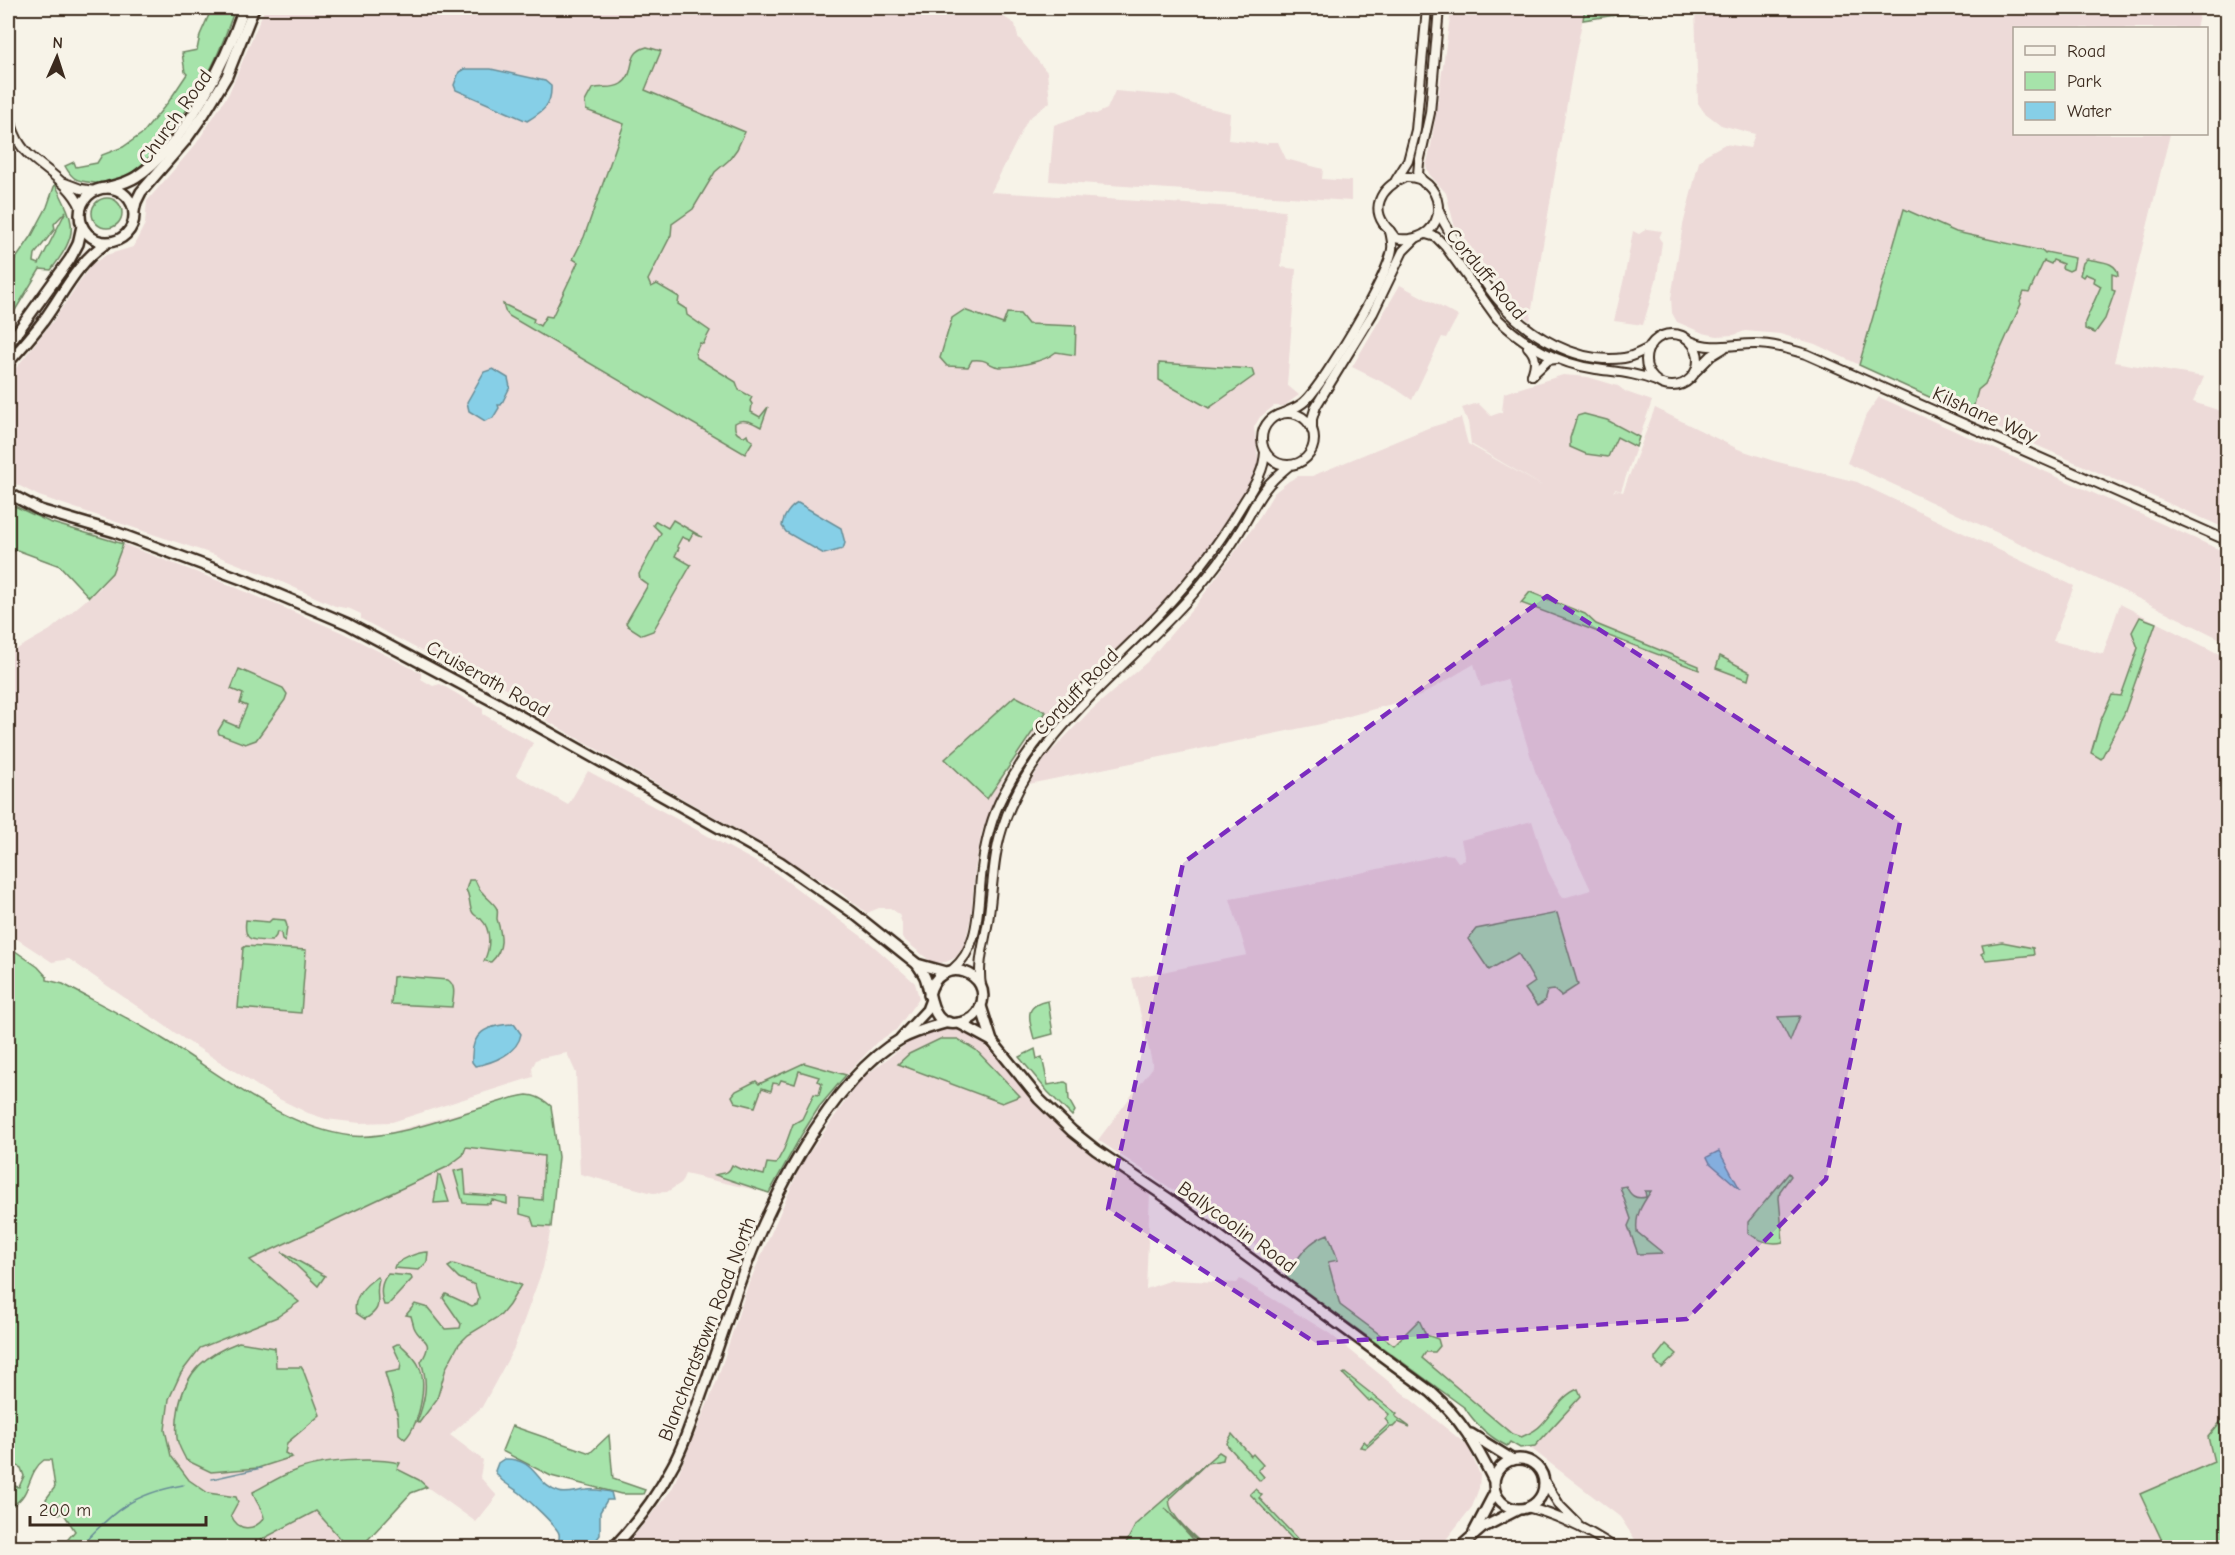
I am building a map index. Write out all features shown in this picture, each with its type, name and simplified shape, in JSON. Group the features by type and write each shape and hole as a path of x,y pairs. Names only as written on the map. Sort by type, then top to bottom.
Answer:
{"main road":[{"name":"Church Road","path":"106,188 135,178 155,160 186,124 225,56 244,8"},
{"name":"Church Road","path":"134,211 141,192 185,141 227,76 254,8"},
{"path":"8,345 70,259 78,244 82,226 81,208 87,196 94,191 106,188 117,189 125,194 132,203 134,211 133,225 127,234 119,240 106,243 81,264 45,319 8,363"},
{"path":"82,226 90,236 106,243"},
{"name":"Cruiserath Road","path":"8,493 40,510 115,532 244,580 348,624 484,697 780,862 852,912 917,964 926,978 930,999"},
{"name":"Cruiserath Road","path":"917,964 949,971"},
{"path":"949,971 967,972 975,978 983,993 981,1006 973,1018 959,1023 948,1022 939,1017 930,999 935,980 949,971"},
{"name":"Blanchardstown Road North","path":"613,1548 642,1512 673,1466 695,1411 750,1255 808,1141 845,1089 876,1058 900,1040 927,1010 930,999"},
{"name":"Ballycoolin Road","path":"981,1006 992,1041 1039,1100 1072,1131 1169,1199 1431,1392 1446,1405 1469,1433 1494,1486"},
{"name":"Blanchardstown Road North","path":"900,1040 948,1022"},
{"name":"Ballycoolin Road","path":"959,1023 992,1041"},
{"name":"Ballycoolin Road","path":"1469,1433 1513,1460"},
{"path":"1459,1548 1472,1534 1500,1467 1513,1460 1525,1460 1536,1465 1545,1482 1539,1500 1530,1508 1517,1510 1472,1534"},
{"path":"1494,1486 1502,1504 1517,1510"}],"street":[{"path":"1427,8 1416,130 1408,161 1395,182 1379,200 1379,216 1383,226 1395,237 1403,239 1426,234 1436,223 1439,210 1435,194 1418,174 1426,136 1441,19 1446,8"},
{"path":"1435,59 1438,8"},
{"path":"8,107 10,122 19,142 27,153 77,198 81,208"},
{"path":"1395,182 1413,177 1424,183"},
{"path":"61,182 94,191"},
{"name":"Corduff Road","path":"1439,210 1447,231 1494,295 1509,312 1533,332 1566,349 1597,357 1626,358 1649,348"},
{"path":"1281,414 1296,415 1308,423 1312,430 1314,443 1309,454 1299,463 1290,465 1276,462 1265,452 1262,441 1264,428 1272,419 1309,398 1343,346 1368,304 1392,252 1389,231"},
{"name":"Corduff Road","path":"1426,234 1436,237 1445,246 1480,298 1497,318 1536,348 1560,360 1596,369 1633,373 1656,381"},
{"name":"Corduff Road","path":"1312,430 1312,419 1316,406 1373,313 1403,251 1416,238"},
{"path":"1697,370 1698,353 1690,341 1683,336 1669,334 1655,340 1649,348 1647,368 1656,381 1666,386 1682,385 1689,381 1697,370 1724,348"},
{"path":"1518,336 1533,352 1536,359 1532,375 1548,360 1560,360"},
{"name":"Kilshane Way","path":"1690,341 1700,345 1724,348 1755,344 1772,345 1806,354 2228,541"},
{"name":"Corduff Road","path":"949,971 965,958 972,942 987,842 1001,798 1017,768 1050,724 1144,629 1200,566 1237,514 1262,472 1265,452"},
{"name":"Corduff Road","path":"981,986 979,963 989,914 998,843 1009,810 1026,776 1056,734 1154,637 1192,594 1240,531 1264,490 1290,465"},
{"path":"1545,1482 1560,1506 1582,1527"},
{"path":"1530,1508 1582,1527 1615,1548"}],"highlighted area":[{"path":"1547,596 1900,822 1826,1179 1687,1319 1316,1343 1108,1209 1183,863"}],"shaded area":[{"path":"265,8 990,8 1015,24 1018,37 1047,72 1050,102 1028,119 991,192 1285,210 1281,267 1296,269 1287,385 1299,395 1284,406 1274,406 1260,417 1254,427 1259,466 1211,543 1187,576 1118,653 1051,714 1030,738 1005,774 982,831 975,869 971,917 964,946 955,958 937,963 929,960 902,938 899,914 890,908 879,908 867,913 837,890 764,845 514,702 512,694 501,684 494,682 487,686 361,619 361,614 350,609 335,606 212,554 39,496 8,480 8,375 53,321 91,265 106,255 133,247 145,224 147,201 196,144 229,93"},
{"path":"1454,8 1585,8 1530,321 1510,302 1454,224 1446,193 1429,174 1426,166 1450,18"},
{"path":"1695,8 2201,8 2196,27 2013,27 2013,135 2170,135 2114,362 2204,377 2193,402 2227,413 2227,529 1938,402 1815,344 1780,334 1745,331 1734,335 1717,336 1677,322 1672,313 1671,298 1683,225 1699,162 1705,155 1725,144 1750,148 1755,134 1721,125 1704,112 1698,103"},
{"path":"1115,91 1175,96 1193,104 1230,113 1228,140 1267,144 1278,142 1286,159 1323,169 1322,179 1351,181 1351,201 1049,181 1054,125 1107,109"},
{"path":"1647,229 1662,231 1659,238 1662,242 1657,277 1643,325 1614,321 1633,231 1639,234"},
{"path":"1400,285 1458,316 1446,338 1442,337 1412,400 1396,389 1352,367"},
{"path":"1563,375 1588,377 1618,386 1626,392 1652,401 1621,491 1615,489 1613,492 1616,490 1623,492 1655,408 1738,449 1774,461 1857,482 2074,586 2053,641 2103,654 2120,604 2227,658 2228,1239 2222,1240 2228,1318 2227,1405 2222,1420 2208,1437 2215,1462 2140,1494 2165,1547 1640,1547 1620,1517 1455,1390 1274,1257 1098,1140 1153,1067 1132,978 1247,955 1230,899 1302,886 1445,854 1453,855 1458,862 1465,860 1461,840 1532,821 1548,871 1563,898 1591,890 1535,771 1507,679 1481,687 1474,664 1420,696 1321,724 1029,784 1046,757 1089,712 1147,662 1196,605 1254,526 1274,493 1289,481 1298,476 1312,476 1428,428 1461,418 1468,444 1544,487 1471,444 1468,422 1462,408 1478,403 1491,416 1502,412 1504,393"},
{"path":"1879,397 2227,553 2227,642 2121,590 1847,463 1866,415"},
{"path":"123,544 232,586 341,632 421,673 421,679 433,686 440,684 483,709 483,714 533,743 516,775 568,805 588,771 773,871 868,941 915,983 919,998 896,1030 877,1042 819,1107 769,1193 685,1174 681,1183 667,1192 653,1193 580,1174 576,1073 567,1053 536,1060 532,1068 533,1077 392,1122 360,1123 326,1119 275,1097 184,1039 69,959 52,962 8,933 8,654 50,630 99,589 112,573"},
{"path":"63,984 160,1037 269,1107 315,1128 351,1136 381,1135 520,1096 533,1096 544,1100 551,1106 558,1157 551,1227 543,1268 514,1348 482,1407 450,1435 483,1460 480,1477 497,1496 476,1522 427,1487 411,1493 361,1547 237,1547 144,1455 8,1043"},
{"path":"962,1028 981,1041 1069,1134 1099,1159 1150,1193 1146,1289 1172,1280 1237,1283 1240,1279 1329,1333 1468,1446 1480,1475 1479,1488 1472,1507 1440,1547 626,1546 672,1489 716,1383 747,1288 801,1165 860,1080 914,1038 934,1029"}],"green space":[{"path":"212,8 235,8 222,44 205,80 163,142 134,171 120,178 105,183 95,183 80,181 71,175 65,166 74,162 76,167 97,163 102,155 123,147 143,133 187,74 182,53 197,50 200,35"},
{"path":"1585,8 1660,8 1583,20"},
{"path":"647,47 661,51 645,90 745,132 737,149 729,160 715,172 693,209 672,224 671,235 648,280 651,287 657,284 679,297 678,304 686,309 687,315 710,331 695,353 697,358 736,382 739,390 752,397 751,412 760,417 768,407 761,427 752,422 738,421 735,423 737,433 744,436 747,434 748,438 753,441 745,454 509,316 503,304 534,319 533,322 540,326 546,316 552,317 578,262 573,259 584,237 624,124 586,110 585,102 592,89 621,84 629,74 633,58 640,50"},
{"path":"55,184 70,219 70,237 51,270 40,269 8,322 8,270 31,237 47,207","holes":["66,211 39,264 34,262 35,254 55,229 54,224"]},
{"path":"107,198 117,203 122,213 117,223 107,228 97,223 92,213 97,203"},
{"path":"1904,209 1956,232 2042,251 2045,254 2046,252 2075,258 2073,269 2069,271 2062,268 2063,264 2053,260 2051,264 2044,261 2029,293 2024,292 2021,304 1985,384 1978,390 1971,416 1859,365"},
{"path":"2087,259 2115,267 2118,276 2112,274 2112,290 2115,291 2105,319 2095,333 2085,329 2085,322 2101,286 2094,282 2095,278 2085,274 2083,277 2080,275 2083,263"},
{"path":"964,310 1003,324 1007,313 1020,314 1028,324 1076,326 1075,355 1056,352 1037,361 1007,367 977,360 972,360 968,367 947,366 940,358 952,318"},
{"path":"1159,363 1252,369 1254,376 1209,408 1159,380"},
{"path":"1584,414 1607,420 1639,437 1636,447 1617,437 1608,457 1586,454 1570,447 1570,438 1577,416"},
{"path":"8,503 49,522 123,544 112,573 89,597 60,566 17,550 8,553"},
{"path":"673,520 702,537 693,533 689,540 682,537 675,556 691,565 653,631 642,635 626,623 648,585 640,579 639,574 661,533 653,525 656,521 668,528"},
{"path":"1530,592 1585,614 1596,624 1699,666 1699,670 1521,603"},
{"path":"2140,617 2156,623 2124,714 2101,759 2091,753 2100,722 2112,695 2121,696 2138,648 2132,632"},
{"path":"1720,656 1750,672 1748,680 1716,668"},
{"path":"239,669 283,688 287,694 256,740 245,744 219,734 218,731 224,721 238,727 247,706 240,703 243,694 231,689"},
{"path":"1015,696 1046,712 987,799 945,759"},
{"path":"469,880 475,880 480,890 497,909 501,942 499,952 491,962 484,961 489,945 488,934 485,923 471,909 466,890"},
{"path":"1557,913 1578,985 1561,996 1554,990 1547,991 1544,1002 1537,1006 1525,989 1535,982 1518,953 1489,970 1468,939 1476,929"},
{"path":"272,919 285,920 287,926 285,942 282,940 281,933 277,932 272,941 251,939 246,933 246,920 269,922"},
{"path":"2002,942 2033,948 2034,955 1986,960 1981,954 1984,952 1982,945"},
{"path":"8,946 38,967 47,980 63,984 139,1024 276,1111 326,1131 351,1136 383,1135 419,1127 527,1095 540,1098 551,1106 558,1157 551,1227 534,1226 531,1217 520,1214 520,1198 542,1200 544,1156 466,1147 463,1155 447,1167 250,1260 299,1302 277,1317 200,1348 181,1373 169,1399 165,1430 171,1456 189,1480 208,1493 236,1497 238,1502 231,1515 234,1521 242,1527 256,1525 264,1518 253,1492 289,1473 318,1464 347,1461 376,1460 400,1463 397,1469 419,1480 427,1487 411,1493 361,1547 348,1547 316,1511 250,1547 49,1547 63,1545 75,1531 64,1514 48,1510 46,1499 55,1487 51,1460 44,1460 39,1465 23,1495 13,1505 8,1505 9,1485 19,1487 24,1476 21,1468 12,1463 15,1457 8,1453"},
{"path":"246,946 306,950 301,1013 238,1008 243,948"},
{"path":"393,977 448,980 453,985 452,1007 391,1004"},
{"path":"1048,1001 1053,1034 1034,1039 1030,1019 1031,1010 1040,1003"},
{"path":"1800,1016 1790,1041 1778,1017"},
{"path":"940,1039 958,1039 976,1050 1020,1096 1002,1103 898,1064 909,1054"},
{"path":"1035,1049 1037,1059 1042,1057 1048,1085 1065,1082 1068,1084 1069,1100 1075,1111 1072,1116 1048,1092 1019,1057"},
{"path":"804,1063 846,1075 819,1107 769,1193 715,1175 727,1172 732,1165 764,1175 767,1163 776,1164 793,1124 802,1119 814,1094 819,1095 822,1083 817,1081 819,1077 799,1071 795,1084 781,1080 779,1084 773,1083 771,1091 762,1088 755,1107 735,1102 732,1096 736,1091 756,1081 759,1084"},
{"path":"464,1169 466,1194 507,1197 507,1204 492,1200 490,1204 463,1203 454,1171"},
{"path":"1789,1173 1791,1176 1780,1191 1779,1198 1783,1242 1769,1243 1760,1240 1748,1233 1748,1222"},
{"path":"438,1175 440,1175 449,1202 434,1203"},
{"path":"1626,1186 1631,1194 1639,1198 1646,1197 1645,1191 1651,1191 1640,1211 1637,1232 1663,1253 1638,1254 1628,1226 1631,1219 1620,1187"},
{"path":"1328,1234 1338,1260 1328,1262 1340,1305 1394,1345 1419,1320 1426,1335 1438,1339 1440,1346 1435,1352 1426,1352 1422,1358 1512,1434 1521,1437 1532,1432 1573,1392 1578,1389 1581,1396 1535,1446 1520,1448 1510,1442 1507,1446 1494,1439 1478,1425 1465,1408 1286,1277 1308,1246"},
{"path":"282,1252 325,1276 318,1286"},
{"path":"428,1252 427,1262 419,1270 394,1268 406,1258"},
{"path":"453,1264 521,1285 501,1315 468,1335 459,1344 446,1368 437,1399 419,1423 417,1422 424,1399 425,1385 421,1362 427,1344 414,1327 411,1316 406,1315 415,1304 428,1308 445,1329 460,1328 461,1324 443,1298 446,1294 472,1306 477,1304 479,1298 475,1285 459,1278 448,1267"},
{"path":"388,1274 411,1276 412,1279 388,1305 384,1305 383,1281"},
{"path":"377,1277 379,1279 378,1306 365,1319 356,1313 356,1302 364,1288"},
{"path":"239,1342 275,1348 276,1367 302,1367 320,1415 287,1443 285,1453 292,1457 258,1468 211,1472 186,1460 177,1434 179,1406 182,1393 199,1365 216,1352"},
{"path":"397,1344 411,1354 417,1363 423,1383 418,1415 405,1439 399,1434 398,1417 385,1373 400,1370 401,1363 393,1346"},
{"path":"1666,1344 1677,1354 1662,1368 1655,1358"},
{"path":"1345,1373 1410,1427 1398,1422 1366,1448 1360,1447 1364,1441 1367,1444 1389,1424 1385,1419 1389,1414 1372,1400 1369,1401 1343,1374"},
{"path":"2227,1405 2227,1547 2165,1547 2140,1494 2214,1462 2208,1437 2222,1420"},
{"path":"512,1426 590,1453 609,1435 613,1479 645,1490 643,1494 621,1494 551,1476 502,1451"},
{"path":"1232,1434 1251,1456 1253,1454 1263,1465 1258,1470 1264,1477 1260,1481 1228,1446 1227,1443"},
{"path":"1219,1452 1224,1455 1223,1460 1207,1463 1170,1498 1170,1504 1176,1517 1205,1547 1203,1547 1165,1508 1200,1547 1124,1547 1136,1524"},
{"path":"1255,1489 1262,1495 1259,1498 1305,1547 1300,1547 1250,1494"}],"water":[{"path":"464,69 491,69 545,81 551,86 550,99 545,108 527,121 456,90 454,85 459,72"},
{"path":"493,369 508,378 510,387 501,405 498,405 499,408 493,418 485,421 469,411 467,402 484,372"},
{"path":"798,503 841,528 845,543 843,549 824,554 786,532 782,526 784,519"},
{"path":"514,1024 521,1034 515,1047 497,1060 475,1066 472,1062 472,1052 477,1037 482,1032 496,1026"},
{"path":"1719,1151 1740,1189 1710,1163 1707,1157"},
{"path":"504,1459 515,1460 530,1467 545,1484 559,1492 593,1490 611,1492 613,1500 607,1500 600,1512 600,1535 594,1543 589,1543 586,1547 556,1547 559,1536 553,1525 524,1496 497,1475 495,1471 498,1463"}],"waterway":[{"path":"212,1479 261,1468"},
{"path":"79,1548 102,1524 125,1506 150,1493 183,1485"}]}
